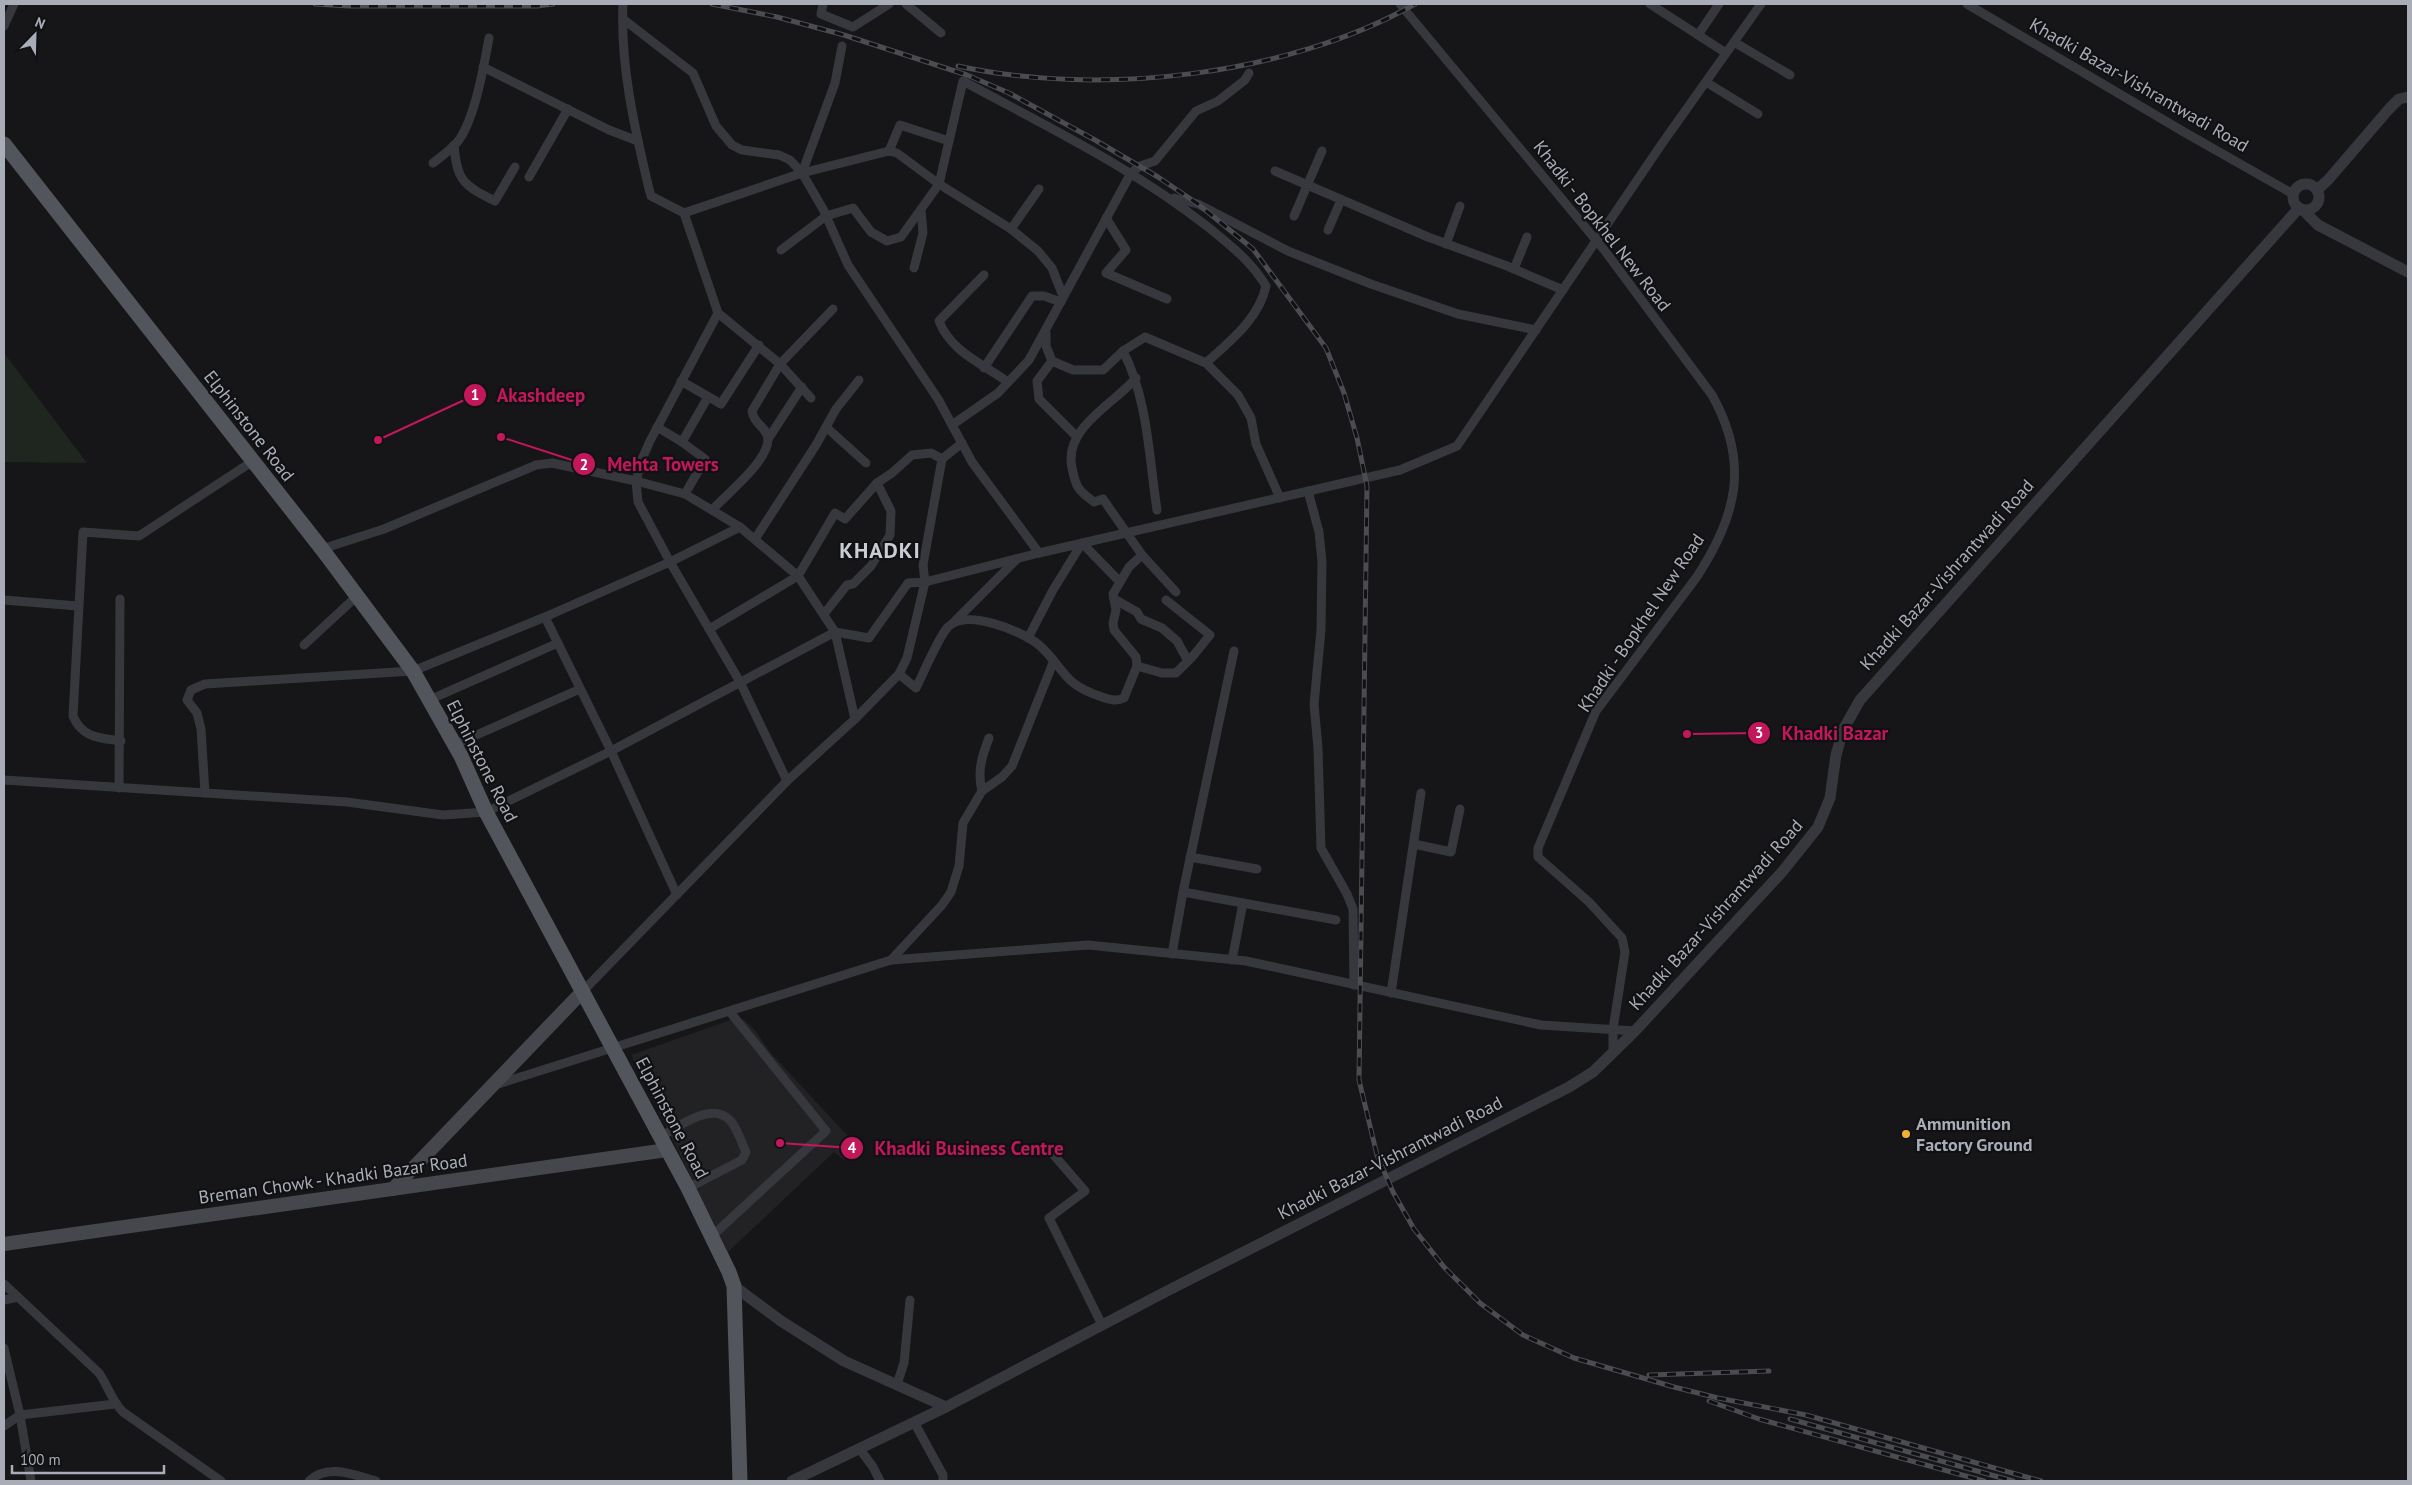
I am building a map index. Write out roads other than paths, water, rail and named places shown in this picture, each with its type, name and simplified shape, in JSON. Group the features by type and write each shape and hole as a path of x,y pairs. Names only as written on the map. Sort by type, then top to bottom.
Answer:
{"main road":[{"name":"Elphinstone Road","path":"4,144 322,549 413,671 454,744 486,812 688,1188 734,1286 740,1481"},
{"path":"393,1189 583,991"},
{"name":"Breman Chowk - Khadki Bazar Road","path":"4,1244 393,1189 664,1143"}],"street":[{"path":"4,26 14,4"},
{"path":"623,4 622,19 638,141 651,196 684,213 718,313 780,364 811,398"},
{"path":"824,4 821,14 853,27 889,4"},
{"path":"906,4 941,33"},
{"name":"Khadki - Bopkhel New Road","path":"1400,4 1565,202 1712,395 1723,415 1731,438 1736,480 1732,506 1710,557 1628,672 1596,711 1538,848 1538,857 1589,902 1622,938 1625,952 1613,1029 1613,1053"},
{"path":"1650,4 1663,7 1698,35 1726,53"},
{"path":"1698,35 1719,4"},
{"path":"4,780 347,802 443,815 486,812 611,751 835,632 869,638 908,583 926,582 1039,552 1400,470 1457,446 1761,4"},
{"name":"Khadki Bazar-Vishrantwadi Road","path":"1967,4 2184,132 2294,194"},
{"path":"622,19 693,73 716,126 732,145 742,150 779,154 790,160 802,173 826,216 848,265 938,399 972,462 1039,552"},
{"path":"433,163 454,145 466,128 484,67 489,38"},
{"path":"1734,42 1790,75"},
{"path":"802,173 835,83 842,46"},
{"path":"484,67 638,141"},
{"path":"952,425 998,393 1029,360 1132,172 1140,166 1155,161 1196,112 1218,101 1245,80 1249,73"},
{"path":"781,250 826,216 853,208 871,232 887,241 901,237 939,184 963,81 1132,172 1167,196 1244,256 1266,286 1264,294 1249,320 1206,364"},
{"path":"1706,82 1758,114"},
{"path":"2317,190 2328,180 2389,109 2399,99 2408,97"},
{"path":"530,177 568,109"},
{"path":"889,151 900,125 949,141"},
{"path":"454,145 456,169 461,180 494,201 515,167"},
{"path":"684,213 802,173 889,151 897,154 939,184 1011,229 1038,251 1052,268 1062,299"},
{"path":"1294,216 1322,152"},
{"path":"1275,171 1446,244 1514,269 1563,290"},
{"path":"2301,209 2308,210 2316,205 2319,195 2313,187 2299,186 2294,194 2295,204 2318,225 2408,272"},
{"path":"1011,229 1040,189"},
{"path":"1167,196 1198,204 1288,250 1371,284 1458,314 1536,330"},
{"path":"1328,230 1341,200"},
{"path":"1446,244 1460,206"},
{"name":"Khadki Bazar-Vishrantwadi Road","path":"792,1481 946,1407 1102,1325 1569,1087 1593,1072 1635,1031 1782,872 1818,827 1830,798 1836,755 1843,730 1860,700 2301,209"},
{"path":"914,268 923,234 921,210"},
{"path":"1106,218 1126,250 1106,273 1166,299"},
{"path":"1514,269 1527,237"},
{"path":"984,275 939,321 944,334 970,359 1008,382"},
{"path":"984,368 1032,296 1062,299"},
{"path":"768,440 766,431 754,421 752,410 780,364 833,309"},
{"path":"718,313 642,459 636,481 636,494 638,502 670,562 740,682 787,781"},
{"path":"1046,331 1046,346 1052,361 1073,370 1103,370 1124,351 1145,337 1206,364 1238,395 1251,418 1256,444 1280,498"},
{"path":"681,381 721,404 759,345"},
{"path":"1124,351 1136,378 1158,510"},
{"path":"1052,361 1037,381 1039,399 1076,436"},
{"path":"1136,378 1076,436 1069,456 1078,490 1094,502 1104,499 1142,555 1176,592"},
{"path":"755,539 836,409 859,380"},
{"path":"712,510 758,462 766,449 768,440 802,387"},
{"path":"682,442 708,397"},
{"path":"657,427 705,459 685,494"},
{"path":"826,427 866,462"},
{"path":"583,991 787,781 855,720 899,674 907,658 926,582 923,565 942,459 962,443"},
{"path":"709,629 798,576 835,513 845,518 877,482 892,473 912,455 931,453 942,459"},
{"path":"121,741 88,734 77,724 73,716 78,606 84,532 139,536 253,462"},
{"path":"322,549 384,529 536,465 552,463 636,481 685,494 740,527 798,576 835,632 855,720"},
{"path":"824,614 847,585 853,584 871,566 890,536 891,511 877,482"},
{"path":"1308,491 1319,532 1322,562 1321,630 1314,704 1318,748 1321,848 1347,894 1353,909 1354,985"},
{"path":"205,793 201,729 197,713 188,700 191,690 205,684 413,671 545,618 670,562 740,527"},
{"path":"1082,543 1119,581"},
{"path":"1028,638 1053,590 1082,543"},
{"path":"899,674 916,688 947,627 957,620 970,619 1010,630 1028,638 1040,646 1068,681 1078,687 1118,701 1128,694 1138,666 1136,657 1114,630 1113,623 1116,610 1113,594 1129,567 1142,555"},
{"path":"952,624 1017,558"},
{"path":"304,645 357,596"},
{"path":"119,788 121,741 120,599"},
{"path":"1114,599 1137,612 1141,619 1162,628 1177,641 1188,662"},
{"path":"4,600 78,606"},
{"path":"1138,666 1162,673 1176,673 1188,662 1210,635 1166,600"},
{"path":"545,618 611,751 678,895"},
{"path":"429,700 558,643"},
{"path":"1172,954 1190,857 1234,651"},
{"path":"892,960 942,905 951,892 959,866 963,823 982,791 1002,777 1012,766 1053,663"},
{"path":"454,744 580,689"},
{"path":"982,791 979,779 980,760 988,738"},
{"path":"1390,992 1422,793"},
{"path":"1414,844 1451,852 1460,809"},
{"path":"1190,857 1257,869"},
{"path":"1183,892 1336,920"},
{"path":"1232,960 1243,903"},
{"path":"491,1086 614,1049 892,960 1088,945 1232,960 1541,1025 1635,1031"},
{"path":"712,1236 826,1131 730,1012"},
{"path":"664,1143 698,1117 712,1113 726,1117 734,1128 746,1152 742,1160 688,1188"},
{"path":"1052,1153 1085,1191 1049,1218 1102,1325"},
{"path":"4,1284 99,1373 108,1387 115,1404 152,1434 221,1481"},
{"path":"734,1286 782,1321 844,1361 946,1407"},
{"path":"4,1300 18,1297"},
{"path":"897,1384 904,1363 910,1300"},
{"path":"4,1348 20,1415 31,1481"},
{"path":"4,1426 20,1415 115,1404"},
{"path":"914,1422 943,1475 943,1481"},
{"path":"859,1448 873,1467 880,1481"},
{"path":"309,1481 320,1473 330,1471 376,1481"}],"railway":[{"path":"315,4 349,6 537,6 553,4"},
{"path":"712,4 777,17 844,35 967,75 1009,93 1095,140 1158,177 1198,204 1253,249 1326,348 1344,393 1357,438 1367,486 1359,1080 1377,1155 1393,1192 1414,1229 1444,1267 1480,1303 1523,1335 1574,1358 1718,1398 1806,1415 2041,1481"},
{"path":"958,66 1013,75 1071,80 1131,79 1192,74 1252,63 1310,48 1365,29 1415,4"},
{"path":"1649,1375 1769,1371"},
{"path":"1709,1401 1759,1419 1984,1481"},
{"path":"1790,1419 2013,1481"}],"place":[{"name":"Mehta Towers","path":"501,437"},
{"name":"Akashdeep","path":"378,440"},
{"name":"Khadki Bazar","path":"1687,734"},
{"name":"Ammunition Factory Ground","path":"1906,1134"},
{"name":"Khadki Business Centre","path":"780,1143"}],"district":[{"name":"KHADKI","path":"880,550"}]}
